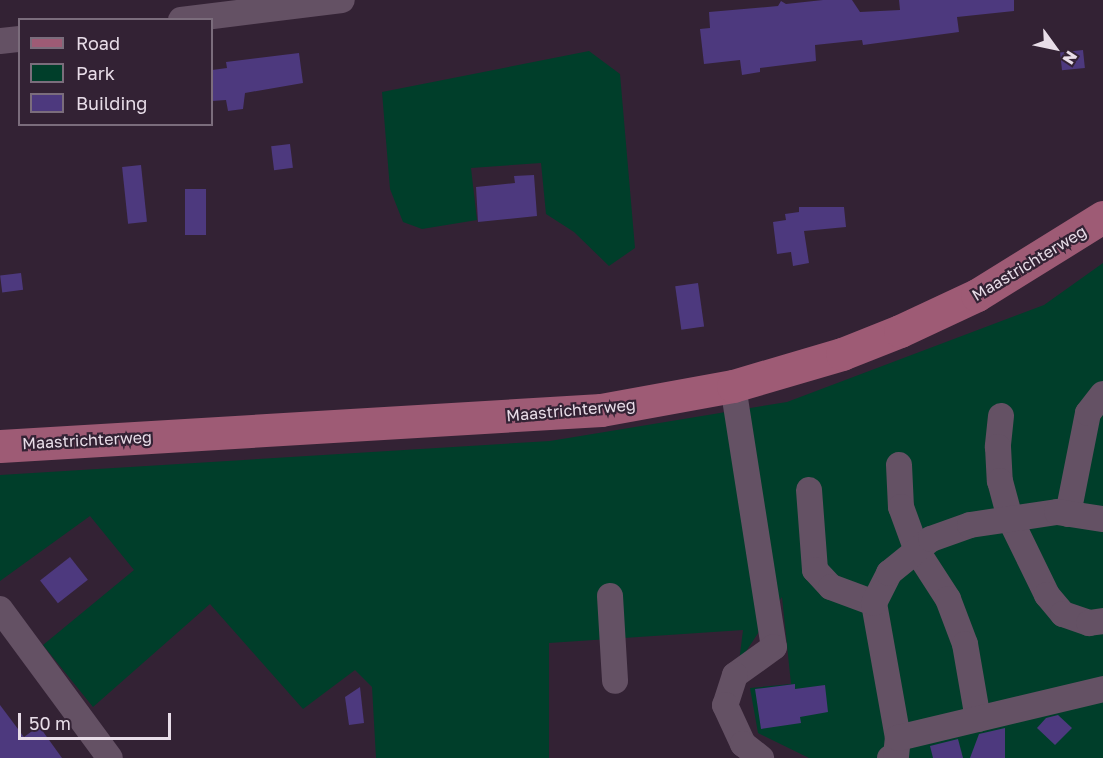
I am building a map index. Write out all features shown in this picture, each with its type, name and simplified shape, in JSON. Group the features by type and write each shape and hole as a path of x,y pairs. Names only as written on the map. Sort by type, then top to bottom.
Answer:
{"main road":[{"name":"Maastrichterweg","path":"0,446 601,410 732,386 842,354 900,331 976,295 1103,217"}],"street":[{"path":"197,18 342,0"},
{"path":"0,41 18,39"},
{"path":"732,386 774,647 735,675 725,705 742,744 761,758"},
{"path":"1068,514 1093,451 1088,413 1103,394"},
{"path":"1001,416 1000,481 1010,519 1047,595 1063,614 1089,623 1103,621"},
{"path":"899,465 901,507 917,551 948,599 965,644 978,719"},
{"path":"809,490 815,570 831,587 874,603"},
{"path":"1103,519 1068,514 1010,519 970,525 931,539 889,573 874,603 902,748 978,719 1103,689"},
{"path":"610,596 615,681"},
{"path":"0,609 110,758"}],"green space":[{"path":"589,51 620,74 635,248 609,266 574,232 546,214 541,163 471,168 477,220 422,229 403,222 390,189 382,92"},
{"path":"1103,263 1103,758 809,758 758,733 750,688 791,684 782,597 739,662 743,630 549,643 549,758 376,758 372,687 355,670 303,709 210,604 93,707 43,645 134,570 90,516 0,581 0,475 550,441 787,402 1044,305"}],"building":[{"path":"852,0 860,12 900,10 899,0 1014,0 1014,11 957,17 959,32 863,45 862,40 815,45 816,61 760,68 760,72 742,75 740,60 704,64 700,29 710,28 709,12 778,6 781,1 786,4"},
{"path":"1083,50 1085,68 1062,70 1060,52"},
{"path":"299,53 303,83 245,93 243,109 228,111 226,100 213,101 213,70 227,68 226,62"},
{"path":"290,144 293,168 274,170 271,146"},
{"path":"141,165 147,222 128,224 122,167"},
{"path":"534,175 537,216 478,222 476,187 515,183 514,176"},
{"path":"185,189 206,189 206,235 185,235"},
{"path":"799,207 844,207 846,227 804,231 809,263 793,266 791,252 777,254 773,222 786,220 785,214 799,212"},
{"path":"21,273 23,290 2,292 0,276"},
{"path":"698,283 704,327 681,330 675,286"},
{"path":"70,557 88,580 58,603 40,580"},
{"path":"795,684 795,689 825,685 828,712 800,717 801,723 761,729 755,689"},
{"path":"360,687 364,723 349,725 345,697"},
{"path":"0,705 24,737 39,726 62,758 0,758"},
{"path":"1058,715 1072,728 1055,745 1037,728 1046,718"},
{"path":"1005,728 1005,758 970,758 979,734"},
{"path":"958,739 963,758 933,758 930,746"}]}
